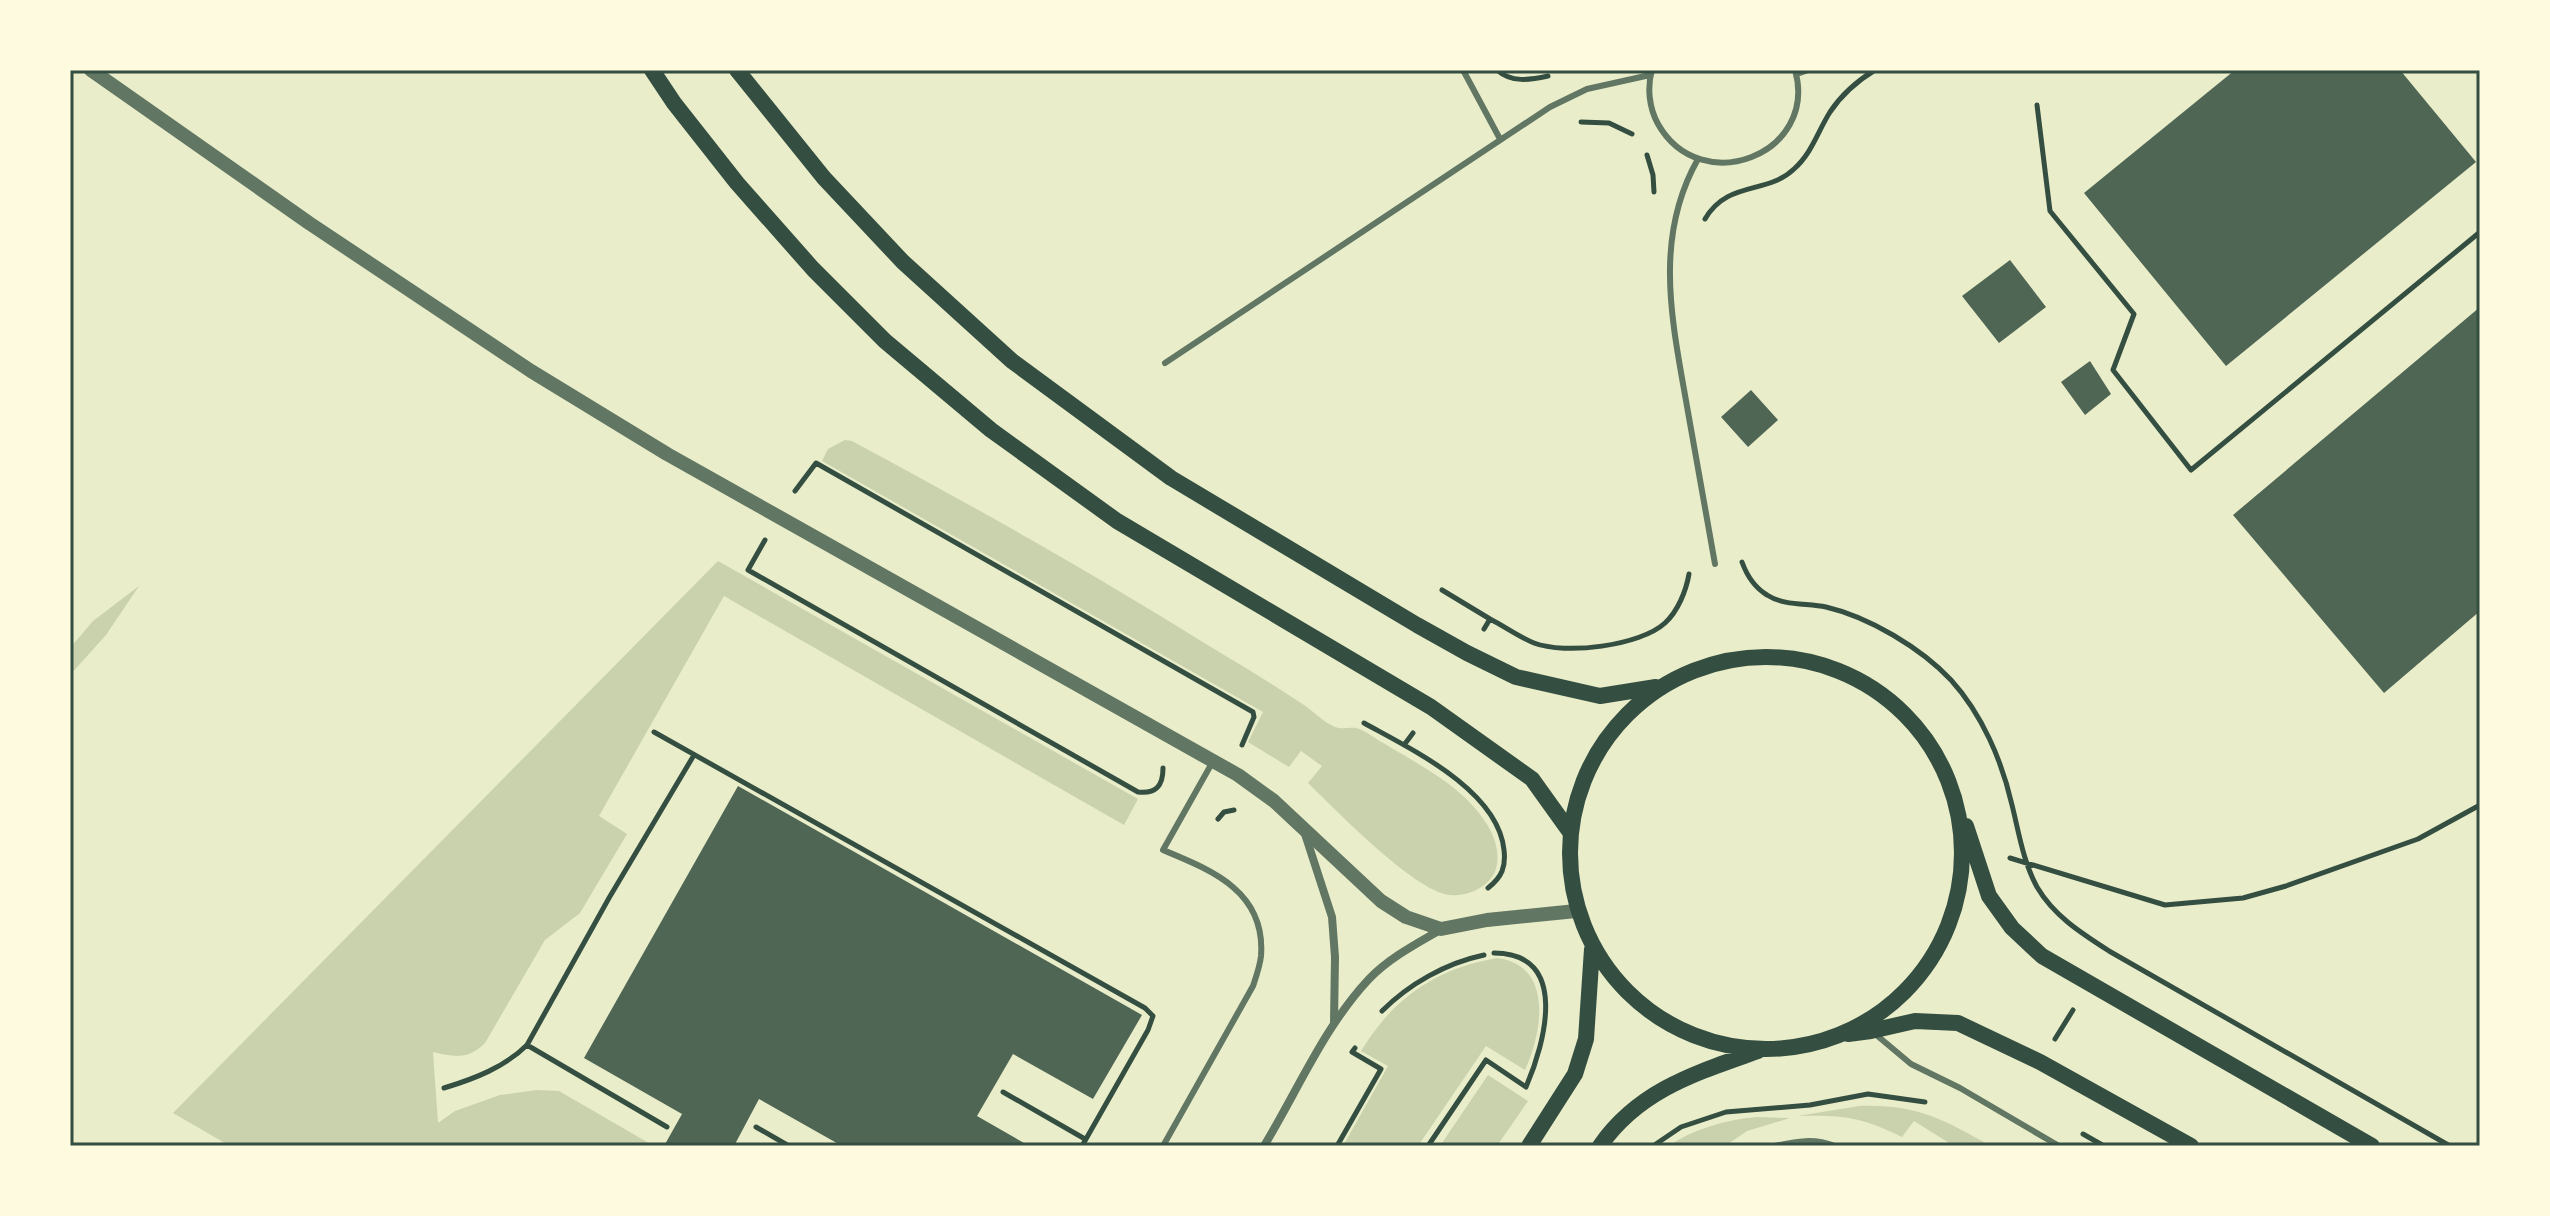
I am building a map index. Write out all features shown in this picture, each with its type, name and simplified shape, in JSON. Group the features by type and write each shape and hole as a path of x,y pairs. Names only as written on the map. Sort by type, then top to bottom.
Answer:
{"main road":[{"path":"652,70 737,183 813,269 885,341 991,430 1117,521 1431,707 1532,779 1570,832"},
{"path":"737,70 824,178 903,262 1012,361 1171,478 1467,653 1516,677 1600,696 1658,687"},
{"path":"2191,1146 2040,1062 1958,1023 1915,1021 1839,1035 1802,1046 1763,1049 1724,1045 1687,1034 1654,1015 1623,990 1592,949 1576,911 1570,832 1592,756 1630,708 1658,687 1698,666 1733,657 1807,659 1866,682 1917,725 1951,784 1989,896 2012,928 2042,956 2372,1146"},
{"path":"1839,1035 1872,1017 1903,994 1927,964 1946,931 1958,896 1963,858 1960,820 1951,784"},
{"path":"1529,1146 1575,1074 1586,1039 1592,949"},
{"path":"1600,1146 1627,1114 1651,1096 1683,1077 1763,1049"}],"street":[{"path":"91,70 309,223 531,371 667,454 1261,791 1381,901 1406,917 1441,929"},
{"path":"1303,829 1332,917 1334,1023"},
{"path":"1264,1146 1334,1023 1370,977 1403,951 1441,929 1487,920 1576,911"}],"lane":[{"path":"1463,70 1500,139"},
{"path":"1165,363 1500,139 1550,107 1587,89 1651,72 1649,96 1654,116 1664,135 1679,150 1720,164 1743,161 1764,152 1780,137 1792,118 1798,96 1796,72 1808,70"},
{"path":"1698,159 1685,183 1671,239 1670,297 1715,564"},
{"path":"1163,1146 1253,986 1261,957 1260,933 1250,907 1237,890 1220,875 1163,850 1212,762"},
{"path":"1871,1031 1911,1064 1960,1088 2059,1146"},
{"path":"1775,1146 1820,1140 1835,1146"}],"path":[{"path":"1497,70 1504,76 1523,80 1539,78 1559,131 1582,122 1609,123 1632,133 1639,142"},
{"path":"1703,222 1710,210 1729,194 1772,182 1793,171 1815,143 1830,112 1853,84 1875,70"},
{"path":"2037,105 2050,211 2134,314 2113,370 2191,470 2480,232"},
{"path":"1646,151 1653,175 1655,203"},
{"path":"794,491 816,463 857,486 1253,712 1254,717 1242,741 1253,751"},
{"path":"759,531 767,536 748,570 1138,792 1150,793 1158,788 1163,777 1161,762"},
{"path":"1740,551 1750,580 1769,597 1827,607 1858,619 1901,640 1923,655 1953,683 1975,713 1995,751 2020,844 2038,887 2051,907 2071,927 2450,1146"},
{"path":"1442,590 1535,644 1573,648 1608,646 1637,639 1664,624 1677,608 1687,584 1690,560"},
{"path":"1467,653 1490,619"},
{"path":"1404,745 1431,707"},
{"path":"1364,723 1453,777 1482,803 1503,843 1505,857 1501,875 1485,890"},
{"path":"654,732 1145,1008 1153,1016 1148,1030 1082,1146"},
{"path":"444,1088 477,1078 517,1055 527,1045 694,755"},
{"path":"1974,848 2165,905 2243,898 2338,869 2418,839 2480,805"},
{"path":"1377,1015 1408,987 1460,962 1494,953 1520,957 1534,968 1540,978 1547,1009 1539,1057 1526,1088"},
{"path":"1337,1146 1381,1069 1352,1052 1359,1041"},
{"path":"527,1045 667,1127"},
{"path":"1428,1146 1486,1060 1555,1106"},
{"path":"1003,1092 1086,1139"},
{"path":"1653,1146 1681,1127 1726,1112 1810,1105 1868,1094 1928,1103"},
{"path":"756,1127 789,1146"}],"green space":[{"path":"845,440 933,485 1093,576 1269,682 1331,725 1362,730 1442,779 1468,800 1491,832 1498,858 1492,877 1478,889 1455,895 1434,890 1416,879 1355,829 1308,783 1322,766 1301,751 1289,767 1248,742 1263,712 822,461 828,449"},
{"path":"718,561 1138,799 1124,825 724,596 599,816 627,834 580,913 545,940 485,1043 467,1055 433,1052 438,1123 455,1111 500,1095 537,1090 559,1091 654,1146 230,1146 173,1113"},
{"path":"139,586 106,635 70,675 70,648 93,621"},
{"path":"1497,958 1515,963 1528,973 1539,1002 1536,1037 1525,1070 1486,1046 1418,1146 1343,1146 1388,1066 1361,1051 1374,1032 1418,988 1455,970"},
{"path":"1488,1075 1528,1101 1497,1146 1440,1146"},
{"path":"1859,1106 1897,1108 1928,1115 1991,1146 1954,1146 1914,1121 1902,1137 1852,1119 1798,1116"},
{"path":"1757,1117 1790,1118 1747,1131 1725,1146 1668,1146 1711,1126"}],"building":[{"path":"2235,70 2400,70 2476,162 2226,366 2084,193"},
{"path":"2010,260 2046,307 1999,343 1962,296"},
{"path":"2480,307 2480,611 2384,693 2233,515"},
{"path":"2090,361 2111,394 2085,415 2061,382"},
{"path":"1751,390 1778,420 1748,447 1721,417"},
{"path":"738,786 1142,1015 1093,1099 1013,1054 977,1116 1024,1143 1022,1146 842,1146 759,1099 734,1146 664,1146 682,1114 584,1058"}]}
